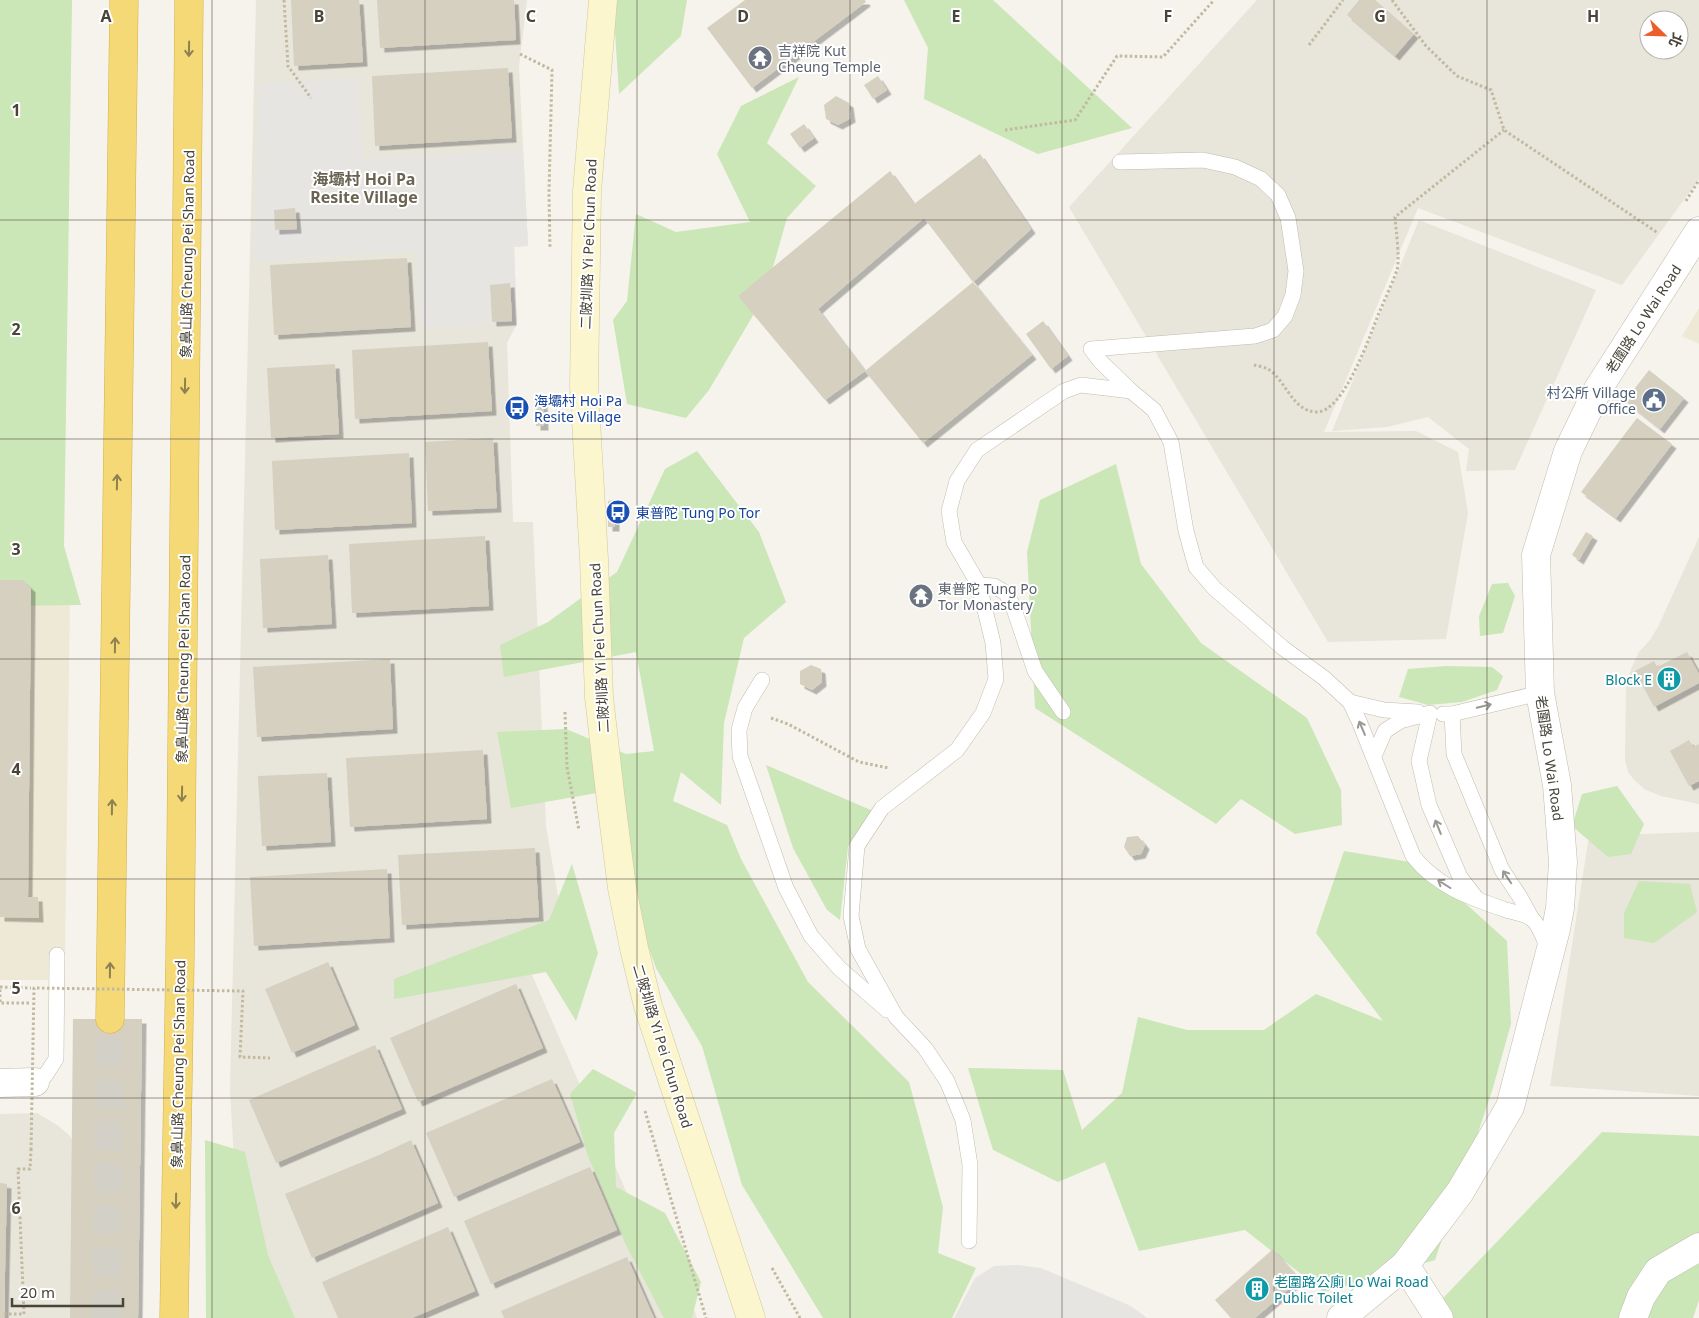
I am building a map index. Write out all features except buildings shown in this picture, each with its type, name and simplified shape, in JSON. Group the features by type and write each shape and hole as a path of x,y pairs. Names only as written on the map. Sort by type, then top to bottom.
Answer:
{"highway":[{"path":"110,1019 124,0"},
{"name":"象鼻山路 Cheung Pei Shan Road","path":"174,1318 180,938 189,0"}],"street":[{"name":"二陂圳路 Yi Pei Chun Road","path":"603,0 587,191 584,386 594,551 600,707 622,888 636,958 648,1006 751,1318"},
{"name":"老圍路 Lo Wai Road","path":"1341,1318 1405,1266 1460,1192 1510,1107 1560,908 1563,862 1557,785 1540,693 1536,554 1568,451 1598,389 1699,231"},
{"path":"0,1083 35,1082"},
{"path":"1633,1318 1641,1297 1658,1271 1699,1248"},
{"path":"1405,1266 1439,1318"},
{"name":"二陂圳路 Yi Pei Chun Road","path":"738,1279 759,1318"}],"lane":[{"path":"1120,162 1203,160 1235,167 1260,179 1278,195 1288,218 1296,271 1292,295 1285,316 1273,330 1255,336 1092,349 1100,361 1154,410 1171,442 1186,531 1196,567 1215,589 1234,606 1284,648 1324,678 1350,702 1374,756 1413,856 1419,863 1439,881 1461,893 1532,919"},
{"path":"896,1017 858,949 851,916 857,846 882,808 957,750 983,713 996,679 994,643 979,584 954,542 949,511 957,481 976,450 1064,391 1081,385 1131,391"},
{"path":"979,584 994,586 1006,594 1013,606 1035,671 1063,712"},
{"path":"762,680 745,708 739,730 740,756 786,888 811,936 839,968 896,1017 925,1048 948,1081 963,1120 970,1165 969,1241"},
{"path":"1350,702 1384,710 1452,714 1540,693"},
{"path":"1374,756 1385,731 1400,721 1430,713"},
{"path":"1430,713 1419,761 1429,805 1460,876 1478,900"},
{"path":"1452,714 1454,754 1502,870 1545,939 1549,956"},
{"path":"35,1082 45,1076 56,1059 57,955"}],"path":[{"path":"284,0 288,66 311,98"},
{"path":"1005,130 1075,120 1117,56 1163,57 1214,0"},
{"path":"1309,45 1343,0"},
{"path":"1392,0 1426,46 1458,76 1491,90 1504,130 1663,236"},
{"path":"1249,364 1268,369 1277,377 1295,401 1304,408 1313,412 1322,412 1331,406 1343,391 1356,366 1397,268 1395,216 1504,130"},
{"path":"745,708 788,724 859,762 923,775"},
{"path":"26,1003 0,1003 0,987 27,988"},
{"path":"4,1314 24,1314 18,1168 30,1169 34,988 243,991 240,1057 270,1058"},
{"path":"770,1265 800,1318"}],"shaded area":[{"path":"256,0 527,0 519,67 528,246 514,247 517,324 507,343 513,522 533,522 546,826 566,943 526,961 646,1237 695,1312 697,1318 243,1318 230,1090"},
{"path":"1257,0 1699,0 1699,179 1622,285 1418,208 1324,432 1416,431 1458,452 1468,513 1446,639 1328,642 1069,207"},
{"path":"358,77 363,159 523,149 528,246 514,247 517,324 420,329 416,251 254,261 259,85"},
{"path":"1419,220 1596,290 1515,470 1466,471 1469,449 1428,417 1387,427 1332,431"},
{"path":"1699,308 1699,344 1682,336"},
{"path":"1699,537 1699,804 1661,796 1646,790 1628,772 1625,760 1626,688 1631,669 1639,652 1658,627"},
{"path":"0,549 70,595 65,955 49,955 48,980 0,980"},
{"path":"1699,832 1699,1096 1550,1086 1589,836"},
{"path":"37,1113 57,1125 73,1141 78,1318 0,1318 0,1114"},
{"path":"1018,1265 1041,1268 1131,1306 1147,1318 954,1318 975,1278 994,1266"}],"green space":[{"path":"0,0 72,0 64,546 81,605 0,606"},
{"path":"613,0 687,0 681,36 619,94"},
{"path":"904,0 993,0 1132,128 1038,154 924,99 928,48"},
{"path":"799,77 767,143 816,186 787,218 765,295 709,390 686,418 627,404 613,320 627,301 636,214 676,232 750,222 717,154 741,106"},
{"path":"697,451 759,532 786,602 744,638 724,723 721,805 681,772 673,801 727,825 741,859 808,982 909,1082 943,1207 938,1253 976,1268 952,1318 823,1318 742,1185 702,1046 656,968 619,866 614,790 511,808 497,732 566,729 626,754 654,751 636,652 504,677 500,645 548,622 617,572 665,469"},
{"path":"1116,464 1141,564 1201,643 1307,718 1341,790 1342,825 1295,834 1241,799 1216,824 1035,708 1027,552 1040,500"},
{"path":"1508,583 1515,596 1503,633 1480,636 1479,616 1492,584"},
{"path":"1446,666 1492,667 1503,676 1497,690 1462,702 1428,705 1399,697 1408,669"},
{"path":"766,765 873,811 848,847 840,920 827,910 793,848"},
{"path":"1617,786 1644,824 1631,854 1608,857 1572,826 1582,794"},
{"path":"1344,851 1422,864 1507,941 1511,1024 1492,1091 1435,1260 1324,1292 1245,1230 1139,1251 1105,1162 1058,1182 993,1150 968,1068 1063,1070 1082,1130 1122,1093 1138,1017 1187,1030 1264,1030 1316,994 1383,1021 1316,933"},
{"path":"572,864 598,953 576,1021 546,972 394,999 394,979 549,920"},
{"path":"1639,881 1690,884 1697,912 1654,943 1624,938 1624,913"},
{"path":"593,1069 637,1093 614,1133 616,1187 665,1213 701,1282 692,1318 664,1318 626,1245 588,1156 570,1094"},
{"path":"1602,1132 1699,1136 1699,1300 1693,1318 1424,1318"},
{"path":"205,1140 245,1152 268,1255 295,1318 206,1318"}],"tunnel":[{"path":"106,1318 110,1019"}],"place":[{"name":"吉祥院 Kut Cheung Temple","path":"760,58"},
{"name":"村公所 Village Office","path":"1654,400"},
{"name":"海壩村 Hoi Pa Resite Village","path":"517,408"},
{"name":"東普陀 Tung Po Tor","path":"618,512"},
{"name":"東普陀 Tung Po Tor Monastery","path":"921,596"},
{"name":"Block E","path":"1669,679"},
{"name":"老圍路公廁 Lo Wai Road Public Toilet","path":"1257,1289"}],"district":[{"name":"海壩村 Hoi Pa Resite Village","path":"364,188"}]}
